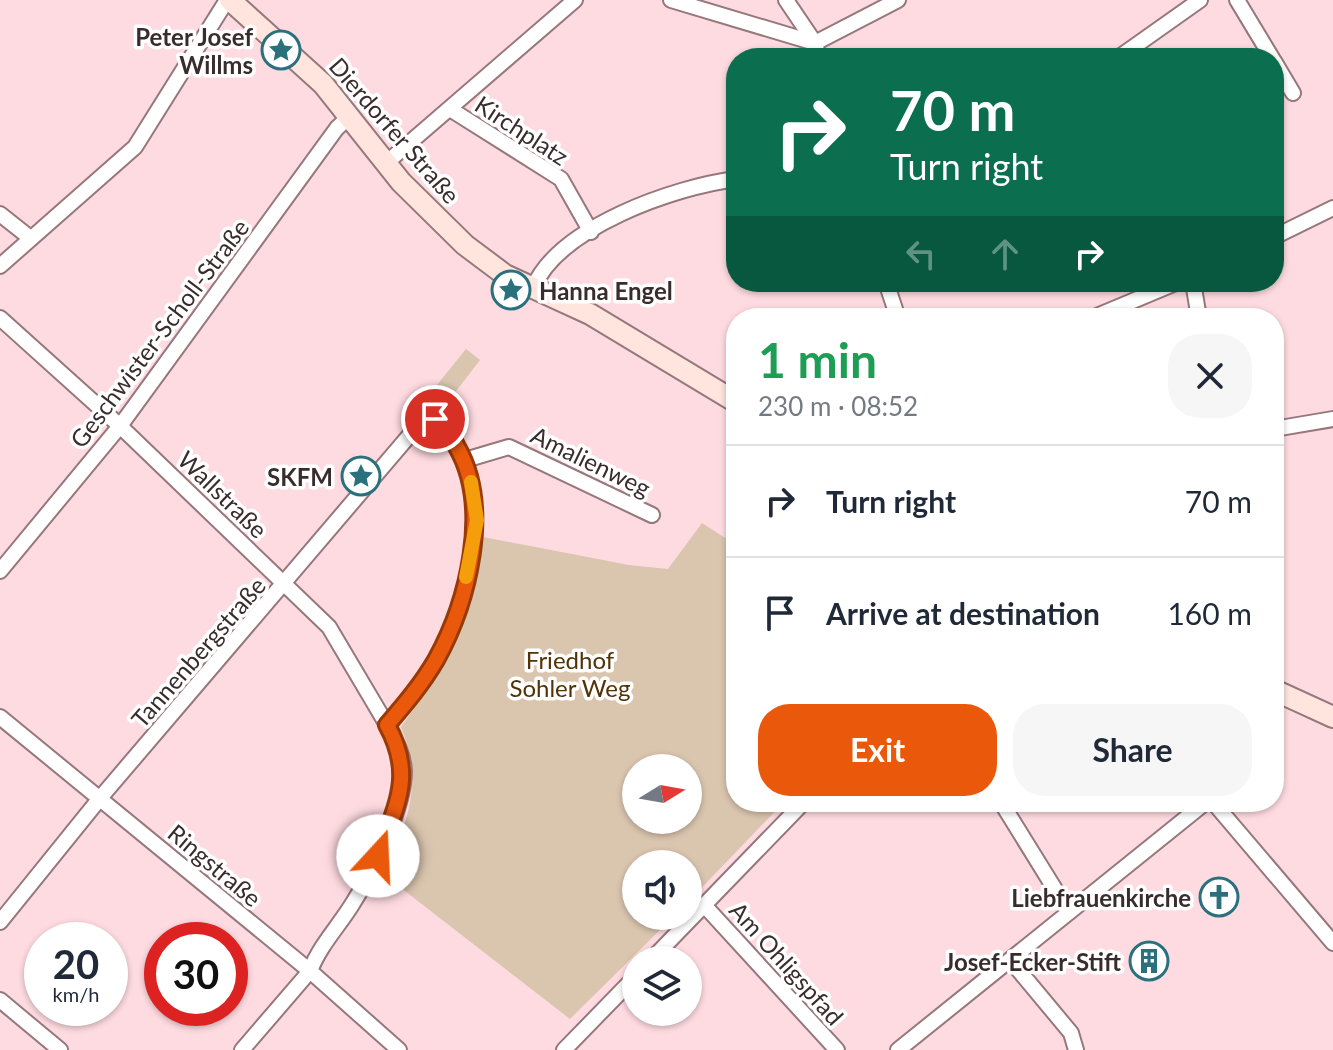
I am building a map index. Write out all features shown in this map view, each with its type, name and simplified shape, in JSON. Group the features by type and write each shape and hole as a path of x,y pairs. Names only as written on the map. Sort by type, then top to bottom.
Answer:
{"street":[{"name":"Dierdorfer Straße","path":"228,0 311,72 385,164 465,245 505,275 600,320 726,396"},
{"path":"0,266 29,237 135,147 228,0"},
{"path":"385,164 575,0"},
{"path":"671,0 815,43 898,0"},
{"path":"786,0 816,48"},
{"path":"1132,48 1200,0"},
{"path":"1237,0 1266,48"},
{"path":"1284,78 1293,93"},
{"name":"Kirchplatz","path":"450,109 561,179 591,232"},
{"name":"Geschwister-Scholl-Straße","path":"0,571 120,426 337,128 349,117"},
{"path":"533,288 546,265 591,232 628,211 677,192 726,181"},
{"path":"1284,232 1333,208"},
{"path":"0,214 29,237"},
{"path":"1116,308 1154,292"},
{"name":"Wallstraße","path":"0,318 120,426 329,627 401,750 402,788 378,856 354,902 315,956 310,971 242,1050"},
{"name":"Tannenbergstraße","path":"0,922 101,797 285,585 420,423 435,419 444,425 465,460"},
{"path":"1284,427 1333,419"},
{"name":"Amalienweg","path":"465,460 509,447 652,515"},
{"path":"387,725 436,660 468,569 477,520 474,492 465,460"},
{"path":"1284,695 1333,717"},
{"name":"Ringstraße","path":"0,717 310,971 399,1050"},
{"path":"664,946 794,812"},
{"path":"1007,812 1069,912"},
{"path":"898,1050 1194,812"},
{"path":"1222,812 1333,943"},
{"name":"Am Ohligspfad","path":"704,905 837,1050"},
{"path":"1011,961 1071,1033 1076,1050"},
{"path":"564,1050 622,990"},
{"path":"0,1000 60,1050"}],"green space":[{"path":"466,349 480,360 443,408 424,401"},
{"name":"Friedhof Sohler Weg","path":"702,523 726,539 726,812 774,812 702,887 702,850 622,850 622,930 660,930 644,946 622,946 622,968 570,1019 383,874 400,837 410,802 411,766 401,727 443,668 462,624 483,537 629,565 668,569"}],"slow traffic":[{"path":"466,577 477,520 471,482"}],"place":[{"name":"Peter Josef Willms","path":"281,50"},
{"name":"Hanna Engel","path":"511,290"},
{"name":"SKFM","path":"361,476"},
{"name":"Liebfrauenkirche","path":"1219,897"},
{"name":"Josef-Ecker-Stift","path":"1149,961"}],"route":[{"path":"378,856 402,788 404,770 401,750 387,725 417,690 449,631 472,556 477,520 474,492 465,460 444,425 435,419"}]}
